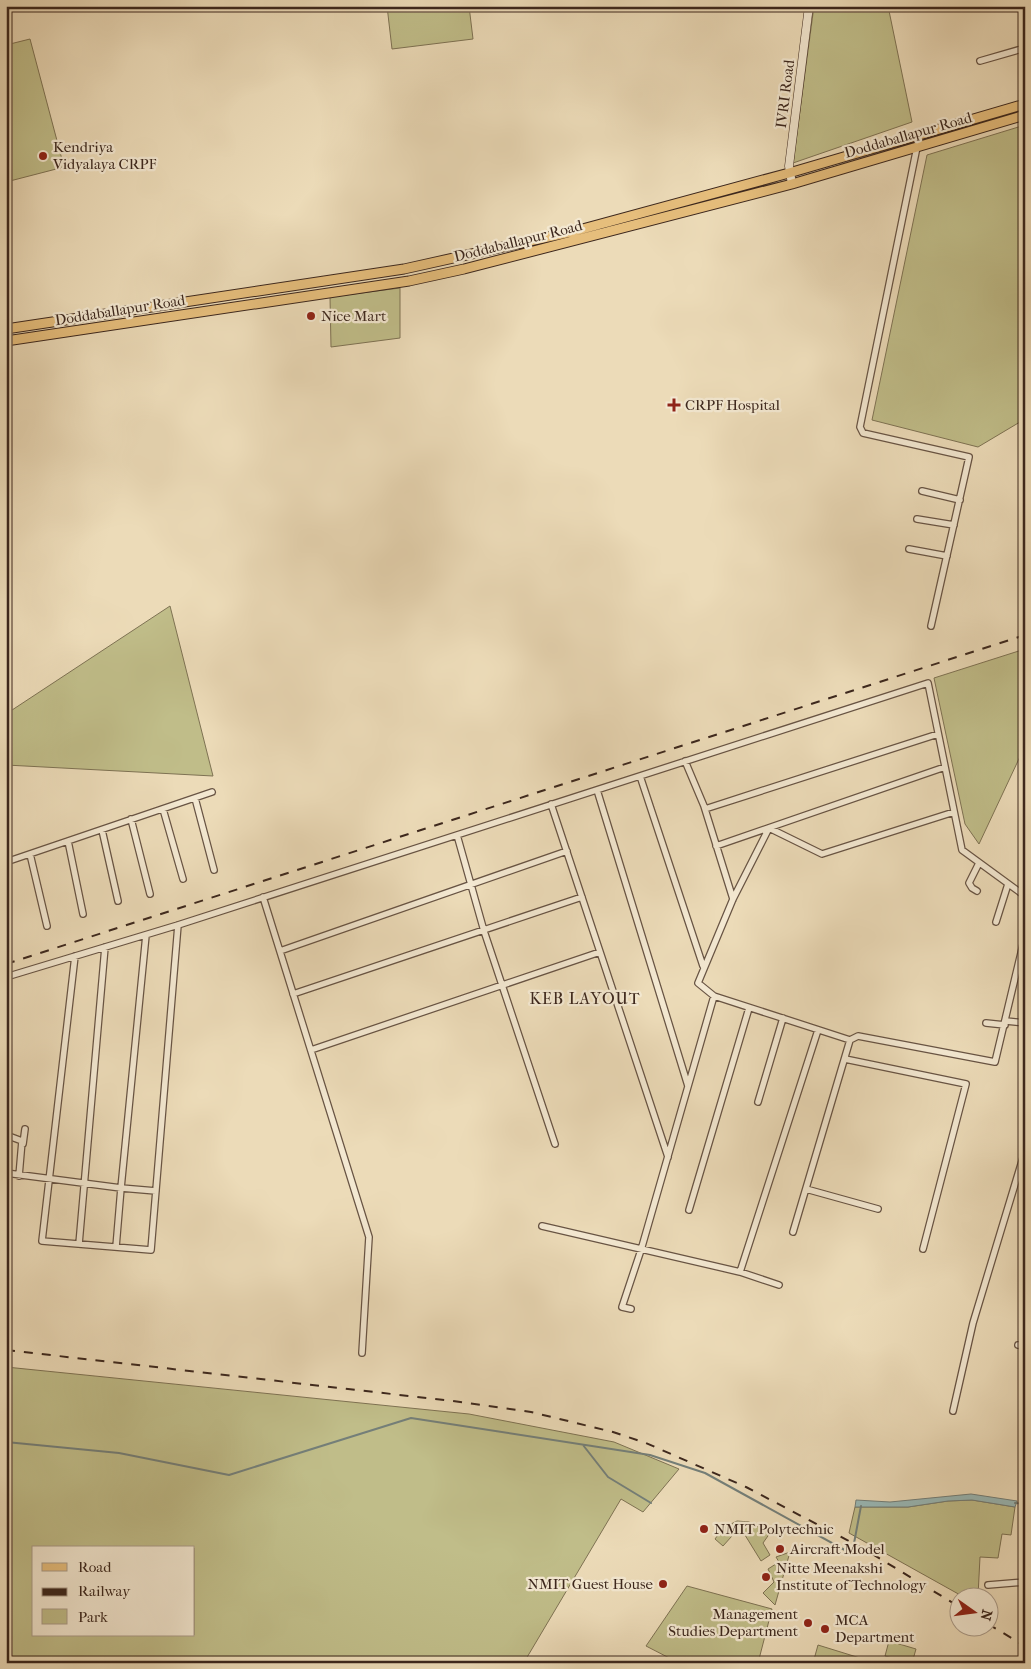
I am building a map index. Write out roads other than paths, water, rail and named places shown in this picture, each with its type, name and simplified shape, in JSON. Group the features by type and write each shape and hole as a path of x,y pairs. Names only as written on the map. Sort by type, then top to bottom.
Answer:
{"main road":[{"name":"IVRI Road","path":"792,184 789,173 810,6"},
{"name":"Doddaballapur Road","path":"6,329 404,269 575,231 789,173 1025,104"},
{"name":"Doddaballapur Road","path":"6,341 408,281 464,269 792,184 1025,115"}],"street":[{"path":"1023,6 1025,16"},
{"path":"980,61 1025,48"},
{"path":"916,147 860,430 970,457 931,626"},
{"path":"922,490 960,500"},
{"path":"917,519 954,525"},
{"path":"909,549 947,556"},
{"path":"6,976 178,925 928,683 962,850 1025,896"},
{"path":"704,809 938,734"},
{"path":"685,761 704,809 733,899"},
{"path":"716,846 945,767"},
{"path":"640,776 703,966"},
{"path":"597,790 688,1087"},
{"path":"6,862 212,792"},
{"path":"195,798 214,870"},
{"path":"551,804 668,1157"},
{"path":"162,809 182,879"},
{"path":"769,828 822,854 954,812"},
{"path":"131,820 150,894"},
{"path":"769,828 733,899 703,966 698,983 714,996 850,1040 858,1036 995,1062 1006,1023 1025,936"},
{"path":"102,830 118,901"},
{"path":"457,835 484,931 555,1144"},
{"path":"68,841 83,914"},
{"path":"280,951 567,851"},
{"path":"30,854 47,926"},
{"path":"977,891 969,883 979,863"},
{"path":"996,922 1008,884"},
{"path":"263,897 369,1237 362,1354"},
{"path":"293,994 582,897"},
{"path":"75,956 42,1240 151,1250 178,925"},
{"path":"116,1247 146,935"},
{"path":"79,1244 106,947"},
{"path":"311,1050 600,952"},
{"path":"631,1309 622,1307 641,1250 714,996"},
{"path":"688,1210 749,1008"},
{"path":"758,1102 783,1018"},
{"path":"986,1023 1025,1023"},
{"path":"740,1272 818,1030"},
{"path":"793,1232 850,1040"},
{"path":"844,1059 966,1084 923,1249"},
{"path":"19,1176 25,1129"},
{"path":"6,1135 20,1138 23,1144"},
{"path":"953,1411 973,1323 1025,1151"},
{"path":"6,1173 50,1180 156,1191"},
{"path":"806,1189 878,1209"},
{"path":"542,1226 740,1272 779,1285"},
{"path":"1018,1345 1025,1346"},
{"path":"988,1584 1025,1582"}],"water":[{"path":"971,1494 1017,1501 1015,1507 972,1500 948,1501 908,1507 855,1507 856,1500 890,1502"}],"waterway":[{"path":"6,1442 119,1453 229,1475 411,1418 650,1455 705,1473 852,1554 861,1506"},
{"path":"583,1445 608,1477 651,1503"},
{"path":"1015,1503 1025,1504"}],"railway":[{"path":"6,964 1025,635"},
{"path":"6,1350 453,1401 531,1412 613,1432 646,1443 746,1487 864,1549 948,1600"},
{"path":"998,1630 1025,1646"}],"place":[{"name":"Kendriya Vidyalaya CRPF","path":"43,156"},
{"name":"Nice Mart","path":"311,316"},
{"name":"CRPF Hospital","path":"674,405"},
{"name":"NMIT Polytechnic","path":"704,1529"},
{"name":"Aircraft Model","path":"780,1549"},
{"name":"Nitte Meenakshi Institute of Technology","path":"766,1577"},
{"name":"NMIT Guest House","path":"663,1584"},
{"name":"Management Studies Department","path":"808,1623"},
{"name":"MCA Department","path":"825,1629"}],"district":[{"name":"KEB LAYOUT","path":"585,998"}]}
